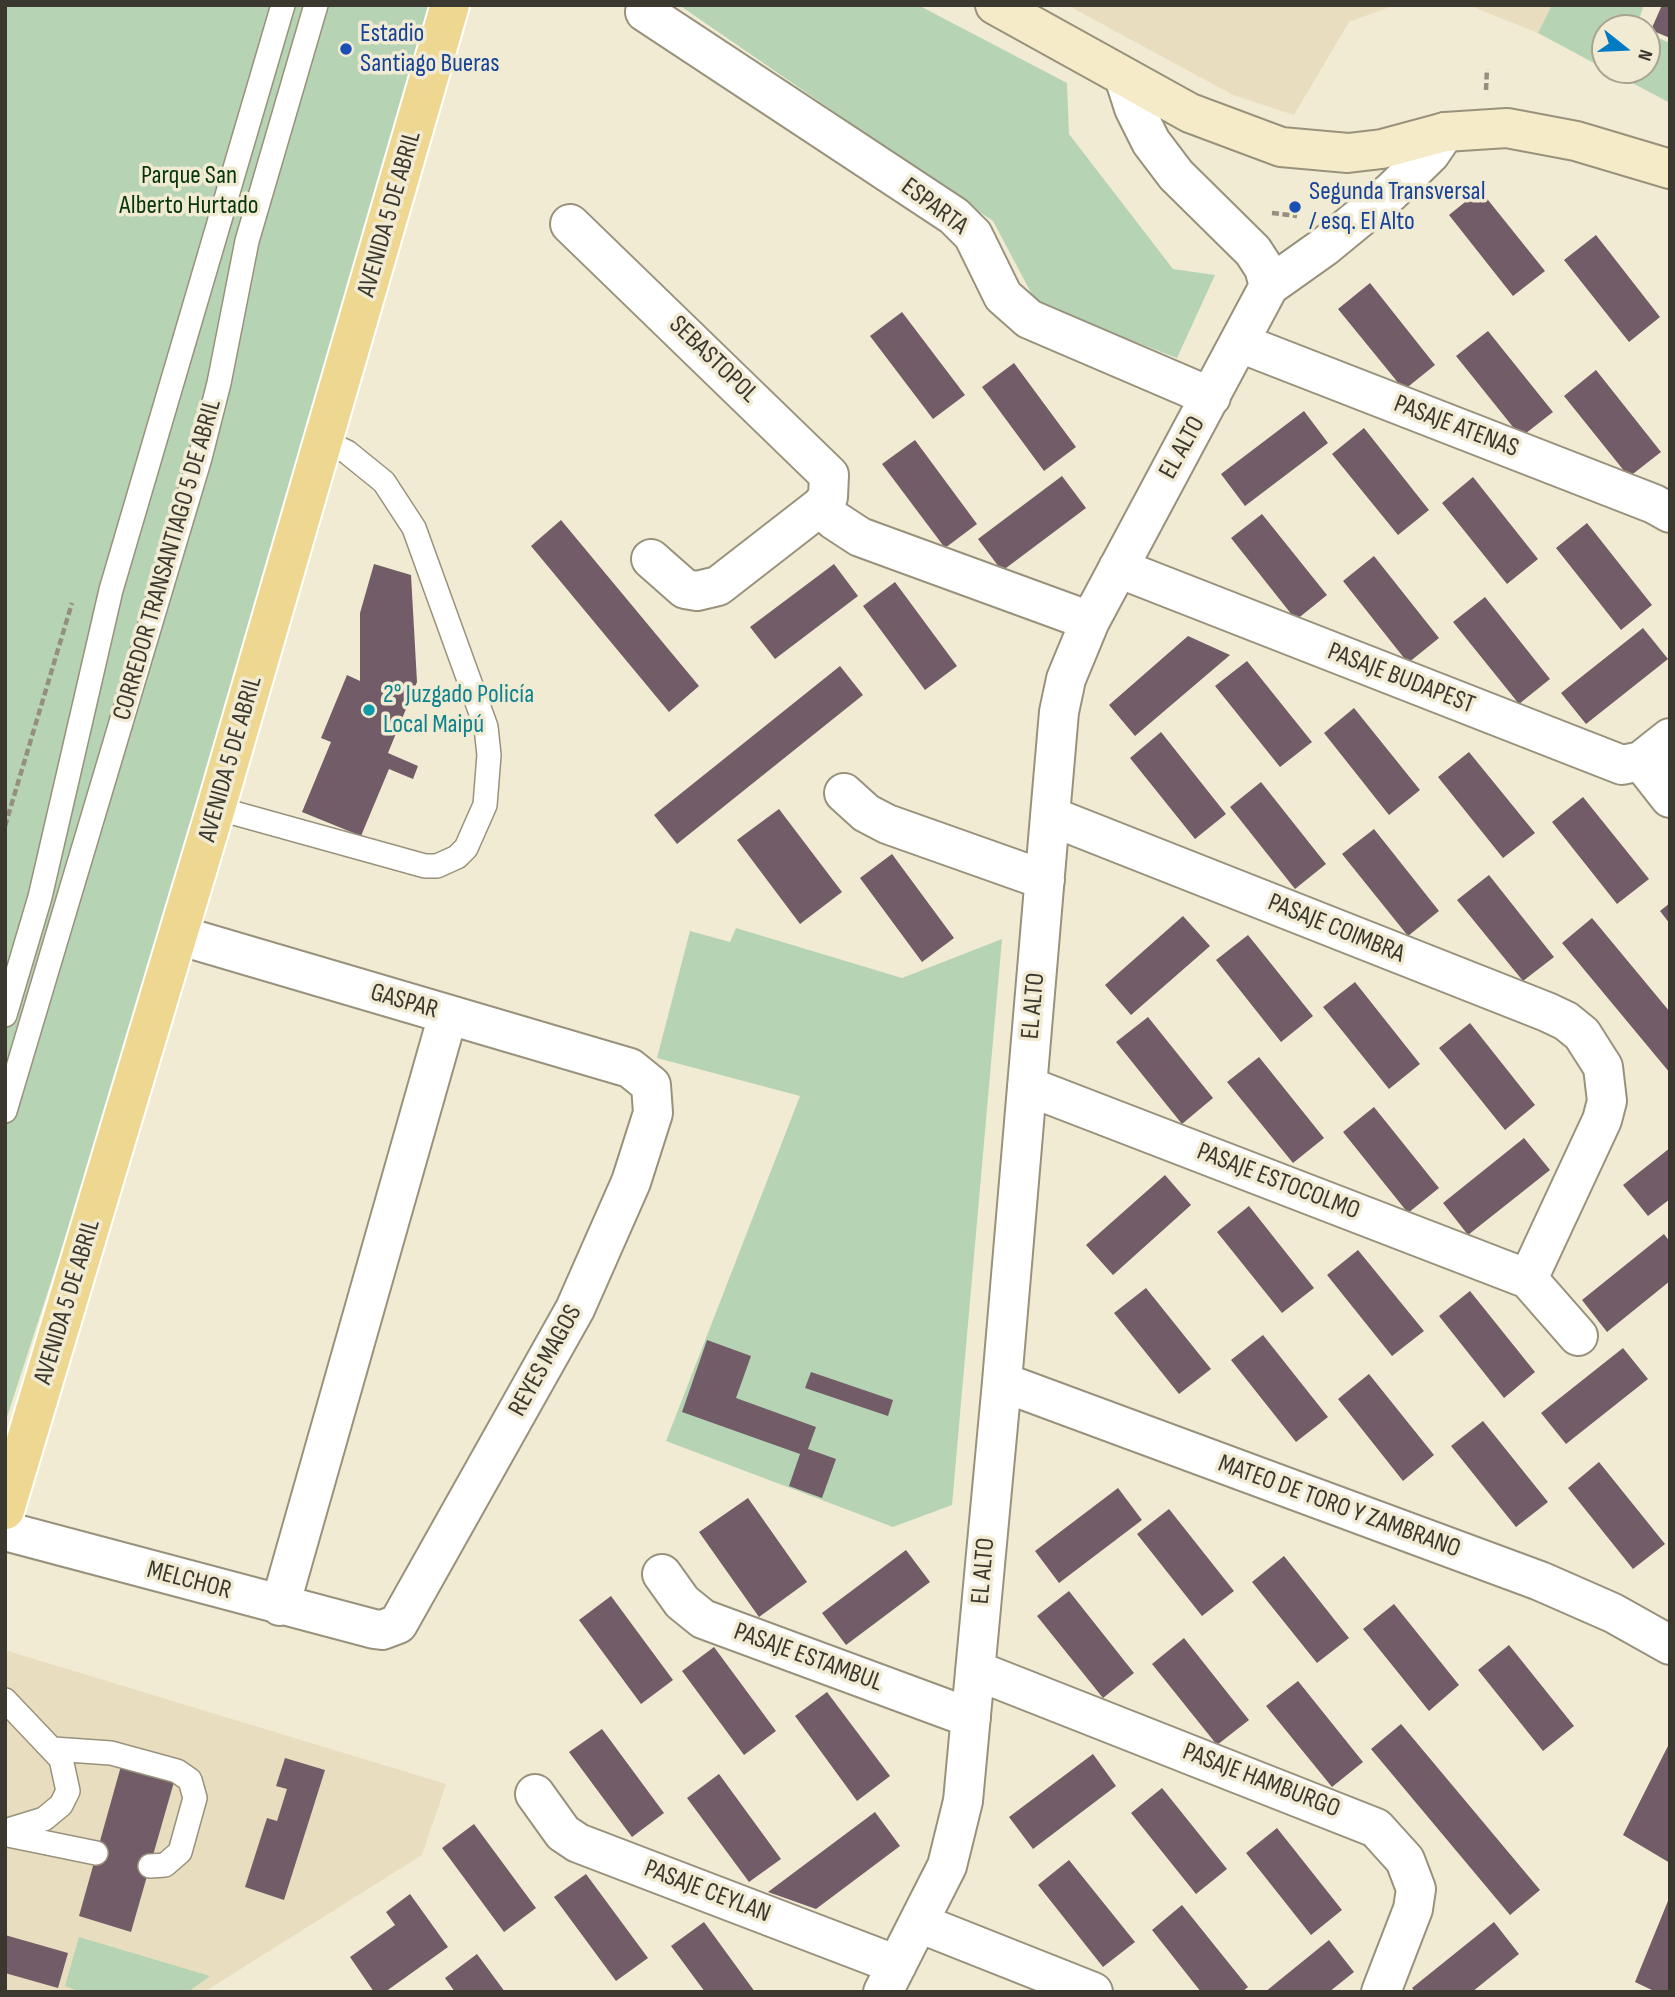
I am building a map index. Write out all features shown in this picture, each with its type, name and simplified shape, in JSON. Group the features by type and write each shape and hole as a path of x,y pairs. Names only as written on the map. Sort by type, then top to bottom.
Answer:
{"main road":[{"name":"AVENIDA 5 DE ABRIL","path":"5,1510 216,808 450,5"},
{"path":"995,5 1190,113 1281,147 1348,153 1382,149 1445,132 1486,128 1526,130 1611,150 1670,169"}],"street":[{"name":"ESPARTA","path":"645,12 954,216 973,235 1003,296 1030,318 1211,397"},
{"path":"1124,77 1134,108 1151,142 1176,174 1253,251 1264,268 1269,286"},
{"name":"EL ALTO","path":"890,1978 947,1866 956,1835 967,1765 1059,712 1066,679 1090,621 1269,286 1324,247 1391,192 1430,154 1445,132"},
{"name":"SEBASTOPOL","path":"570,224 823,465 830,475 831,486 828,497 821,506"},
{"name":"PASAJE ATENAS","path":"1240,343 1654,504 1670,513"},
{"path":"652,559 685,589 708,590 718,586 821,506 834,520 860,537 1090,621"},
{"name":"PASAJE BUDAPEST","path":"1118,568 1615,763 1628,765 1655,749 1670,798"},
{"path":"844,793 866,813 887,824 1045,880"},
{"name":"PASAJE COIMBRA","path":"1050,816 1566,1021 1582,1034 1602,1067 1607,1101 1602,1120 1528,1279"},
{"name":"GASPAR","path":"178,935 630,1068"},
{"path":"279,1606 448,1015"},
{"name":"REYES MAGOS","path":"374,1629 391,1628 404,1617 581,1297 627,1192 653,1112 651,1085 630,1068"},
{"name":"PASAJE ESTOCOLMO","path":"1027,1086 1528,1279 1578,1336"},
{"name":"MATEO DE TORO Y ZAMBRANO","path":"1002,1382 1540,1581 1613,1613 1670,1645"},
{"name":"MELCHOR","path":"5,1531 279,1606 374,1629"},
{"name":"PASAJE ESTAMBUL","path":"662,1574 681,1602 703,1619 971,1718"},
{"name":"PASAJE HAMBURGO","path":"975,1670 1376,1828 1405,1860 1416,1889 1413,1909 1381,1992"},
{"name":"PASAJE CEYLAN","path":"535,1794 564,1833 578,1843 890,1978"},
{"path":"919,1923 1093,1992"}],"lane":[{"name":"CORREDOR TRANSANTIAGO 5 DE ABRIL","path":"5,1015 40,897 111,590 283,5"},
{"name":"CORREDOR TRANSANTIAGO 5 DE ABRIL","path":"5,1111 200,458 219,383 247,241 316,5"},
{"path":"216,808 425,866 437,866 457,857 466,848 485,805 489,755 486,727 414,528 384,482 346,452 324,441"},
{"path":"5,1700 53,1749 66,1770 66,1798 44,1819 5,1833"},
{"path":"53,1749 111,1753 177,1771 190,1780 195,1798 180,1853 165,1865 150,1866"},
{"path":"5,1833 96,1853"}],"shaded area":[{"path":"1067,5 1395,5 1349,22 1294,115 1233,95"},
{"path":"1468,5 1552,5 1538,33"},
{"path":"8,1651 446,1784 422,1855 204,1992 5,1992 5,1659"}],"green space":[{"name":"Parque San Alberto Hurtado","path":"5,5 433,5 162,942 5,1423"},
{"path":"679,5 918,5 1067,83 1069,134 1173,269 1215,275 1177,358 1037,304 993,221"},
{"path":"1552,5 1644,5 1641,14 1591,14 1591,61 1538,33"},
{"path":"1661,39 1670,43 1670,103 1634,84 1661,84"},
{"path":"736,928 902,978 1002,939 952,1505 893,1527 666,1441 800,1096 657,1058 690,931 730,942"},
{"path":"79,1937 210,1976 188,1992 81,1992 65,1986"}],"building":[{"path":"1662,5 1670,5 1670,38 1661,34 1661,14 1658,14"},
{"path":"1480,190 1545,271 1513,296 1449,215"},
{"path":"1596,235 1660,317 1629,342 1564,260"},
{"path":"1370,283 1435,365 1404,390 1338,309"},
{"path":"902,312 965,395 933,419 870,336"},
{"path":"1488,331 1553,412 1521,437 1456,356"},
{"path":"1014,363 1076,447 1044,471 982,387"},
{"path":"1596,370 1661,452 1629,477 1564,396"},
{"path":"1304,411 1328,443 1245,506 1221,474"},
{"path":"1364,428 1429,510 1398,535 1332,454"},
{"path":"915,440 977,524 945,548 882,464"},
{"path":"1062,476 1086,508 1002,571 978,539"},
{"path":"1473,477 1538,559 1507,584 1442,503"},
{"path":"1262,514 1327,595 1296,620 1231,538"},
{"path":"561,520 699,686 669,712 531,546"},
{"path":"1587,523 1652,605 1621,630 1556,548"},
{"path":"1374,556 1439,638 1408,663 1343,581"},
{"name":"2° Juzgado Policía Local Maipú","path":"374,564 411,575 417,682 388,753 418,766 413,779 389,769 361,836 302,812 331,742 321,738 347,675 360,681 360,613"},
{"path":"834,564 858,596 775,659 750,627"},
{"path":"895,582 957,666 925,690 863,606"},
{"path":"1485,597 1550,679 1519,704 1453,622"},
{"path":"1643,628 1668,659 1586,724 1561,693"},
{"path":"1188,636 1230,655 1135,736 1109,705"},
{"path":"1247,661 1312,742 1280,767 1215,686"},
{"path":"840,666 863,695 677,844 654,815"},
{"path":"1354,708 1420,790 1389,815 1324,733"},
{"path":"1161,732 1226,814 1195,839 1130,758"},
{"path":"1469,752 1535,833 1503,858 1438,777"},
{"path":"1261,782 1326,864 1295,889 1230,807"},
{"path":"1583,797 1649,879 1617,904 1552,822"},
{"path":"779,809 842,892 800,924 737,840"},
{"path":"1374,829 1439,911 1408,936 1342,854"},
{"path":"892,854 954,938 922,962 860,878"},
{"path":"1489,875 1554,957 1523,981 1457,900"},
{"path":"1670,903 1670,924 1660,911"},
{"path":"1183,916 1210,946 1131,1015 1105,985"},
{"path":"1592,918 1670,1012 1670,1073 1562,943"},
{"path":"1248,935 1313,1016 1281,1042 1216,960"},
{"path":"1355,982 1420,1064 1389,1089 1323,1007"},
{"path":"1148,1017 1213,1098 1182,1124 1116,1042"},
{"path":"1470,1023 1535,1105 1505,1130 1439,1048"},
{"path":"1259,1057 1324,1138 1293,1163 1227,1082"},
{"path":"1374,1107 1439,1188 1408,1213 1343,1132"},
{"path":"1524,1138 1550,1170 1468,1235 1443,1203"},
{"path":"1670,1148 1670,1199 1648,1216 1623,1185"},
{"path":"1165,1175 1191,1205 1113,1275 1086,1245"},
{"path":"1249,1206 1314,1288 1282,1313 1217,1232"},
{"path":"1664,1234 1670,1242 1670,1281 1607,1332 1582,1300"},
{"path":"1358,1250 1424,1331 1392,1356 1327,1275"},
{"path":"1146,1288 1211,1369 1179,1394 1114,1313"},
{"path":"1470,1291 1535,1372 1504,1398 1439,1316"},
{"path":"1263,1335 1328,1417 1296,1442 1231,1360"},
{"path":"707,1340 751,1356 736,1398 816,1427 808,1449 836,1459 822,1498 789,1486 800,1454 682,1412"},
{"path":"1623,1348 1648,1379 1566,1444 1541,1413"},
{"path":"811,1372 893,1400 888,1416 805,1388"},
{"path":"1369,1374 1434,1455 1403,1481 1338,1399"},
{"path":"1483,1421 1548,1502 1516,1527 1451,1446"},
{"path":"1599,1462 1665,1544 1633,1569 1568,1488"},
{"path":"1118,1488 1142,1520 1059,1583 1035,1551"},
{"path":"748,1498 807,1582 759,1617 699,1532"},
{"path":"1169,1509 1234,1591 1202,1616 1137,1534"},
{"path":"906,1550 930,1582 846,1645 822,1613"},
{"path":"1284,1556 1349,1638 1317,1663 1252,1582"},
{"path":"1069,1591 1134,1673 1103,1698 1037,1616"},
{"path":"611,1596 673,1680 641,1704 579,1620"},
{"path":"1394,1604 1459,1685 1429,1711 1363,1629"},
{"path":"1184,1638 1249,1720 1217,1745 1152,1664"},
{"path":"1509,1645 1574,1726 1543,1751 1478,1670"},
{"path":"714,1647 776,1731 744,1755 682,1671"},
{"path":"1298,1681 1363,1762 1332,1787 1266,1706"},
{"path":"827,1692 890,1776 857,1801 795,1716"},
{"path":"1401,1724 1540,1890 1510,1915 1371,1749"},
{"path":"602,1729 664,1813 632,1837 569,1752"},
{"path":"1670,1742 1670,1863 1623,1835"},
{"path":"1093,1754 1116,1786 1033,1849 1009,1817"},
{"path":"285,1758 325,1770 284,1900 245,1887 267,1818 277,1821 287,1789 276,1786"},
{"path":"121,1766 174,1782 131,1932 79,1916"},
{"path":"719,1774 781,1859 749,1882 687,1798"},
{"path":"1162,1788 1227,1869 1196,1894 1131,1813"},
{"path":"875,1812 900,1846 816,1909 768,1892"},
{"path":"474,1824 536,1908 504,1932 442,1848"},
{"path":"1277,1828 1342,1910 1311,1935 1246,1853"},
{"path":"1069,1860 1135,1942 1103,1967 1038,1885"},
{"path":"586,1874 648,1958 616,1981 554,1897"},
{"path":"410,1894 448,1947 385,1992 374,1992 350,1957 395,1925 386,1912"},
{"path":"1670,1896 1670,1992 1656,1992 1635,1982"},
{"path":"1182,1905 1248,1987 1242,1992 1201,1992 1152,1930"},
{"path":"704,1922 755,1992 705,1992 671,1946"},
{"path":"1494,1922 1519,1954 1472,1992 1415,1992 1412,1988"},
{"path":"5,1935 68,1953 58,1988 5,1973"},
{"path":"1329,1940 1354,1972 1329,1992 1265,1992"},
{"path":"477,1954 505,1992 455,1992 445,1978"}],"place":[{"name":"Estadio Santiago Bueras","path":"346,49"},
{"name":"Segunda Transversal / esq. El Alto","path":"1295,207"},
{"name":"2° Juzgado Policía Local Maipú","path":"369,710"}]}
